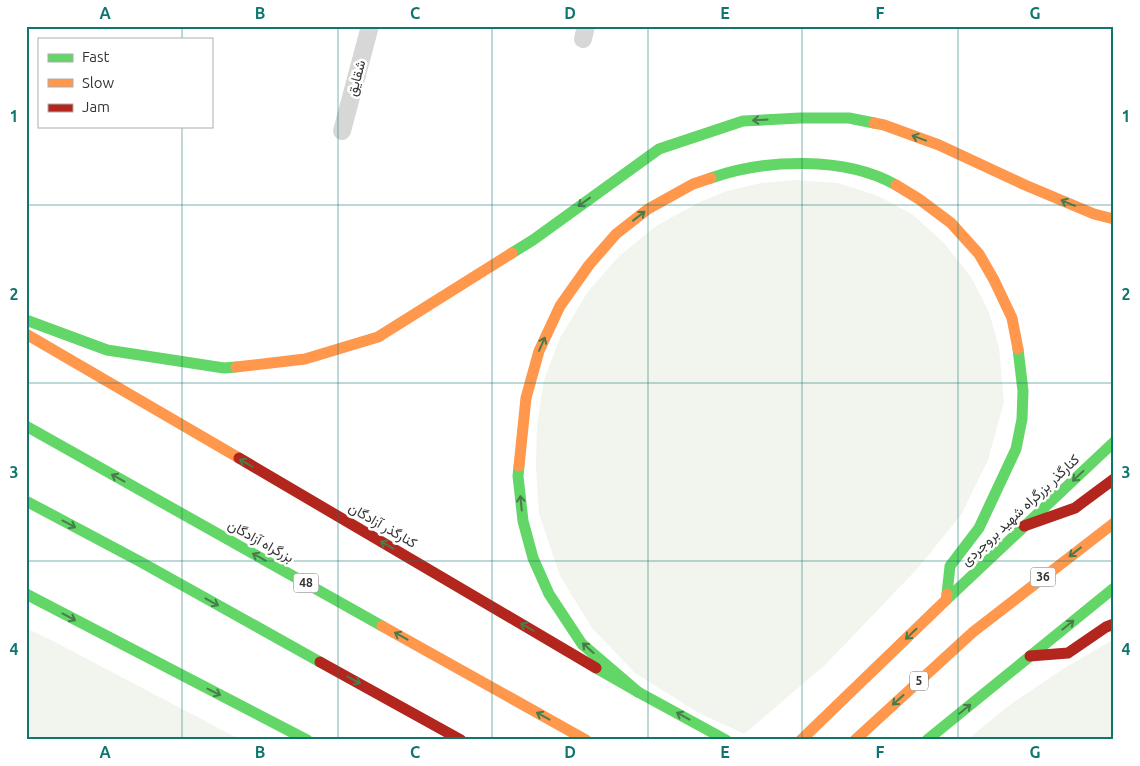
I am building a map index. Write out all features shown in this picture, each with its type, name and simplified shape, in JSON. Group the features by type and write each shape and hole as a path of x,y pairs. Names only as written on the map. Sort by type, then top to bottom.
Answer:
{"main road":[{"path":"26,320 107,350 224,368 305,359 378,337 533,240 659,149 743,121 849,118 884,125 939,145 1094,214 1114,219"},
{"path":"638,692 582,644 549,594 533,558 523,521 518,476 526,398 539,351 560,306 589,265 616,234 648,208 692,184 731,171 808,163 850,168 888,180 920,199 951,223 979,254 994,280 1012,318 1019,352 1023,391 1022,419 1016,450 979,528 950,566 946,600"},
{"name":"کنارگذر آزادگان","path":"26,334 638,692 726,740"},
{"name":"بزرگراه آزادگان","path":"26,426 586,740"},
{"name":"کنارگذر بزرگراه شهید بروجردی","path":"801,740 1114,442"},
{"path":"1024,526 1075,508 1114,479"},
{"path":"26,501 139,561 461,740"},
{"name":"36","path":"973,632 1114,523"},
{"path":"927,740 1114,588"},
{"path":"26,594 307,740"},
{"path":"1030,656 1068,653 1106,627 1114,624"},
{"name":"5","path":"855,740 973,632"}],"street":[{"name":"شقایق","path":"342,131 370,26"}],"shaded area":[{"path":"795,180 838,183 878,196 912,214 944,243 971,277 989,312 999,348 1004,402 988,460 961,515 917,569 825,665 744,734 697,712 635,673 592,628 560,576 539,514 536,466 537,425 544,380 560,338 587,293 618,257 656,226 700,202 727,191 761,183"},
{"path":"26,628 55,642 241,740 26,740"},
{"path":"1114,639 1114,740 967,740 1011,704 1063,669"}],"traffic: fast":[{"path":"512,253 533,240 659,149 743,121 849,118 874,123"},
{"path":"711,178 756,167 780,164 805,164 853,169 896,185"},
{"path":"26,320 107,350 224,368 236,367"},
{"path":"947,594 950,566 979,528 1016,449 1022,419 1023,391 1018,349"},
{"path":"26,426 382,626"},
{"path":"946,600 1114,442"},
{"path":"519,466 518,476 523,521 533,558 549,594 582,644 638,692"},
{"path":"26,501 139,561 320,662"},
{"path":"927,740 1114,588"},
{"path":"26,594 307,740"},
{"path":"596,668 726,740"}],"traffic: slow":[{"path":"874,123 939,145 1025,185 1094,214 1114,219"},
{"path":"519,466 526,398 539,351 560,306 589,265 616,234 648,209 693,184 711,178"},
{"path":"896,185 919,199 951,223 979,254 1012,318 1018,349"},
{"path":"236,367 305,359 378,337 512,253"},
{"path":"26,334 239,458"},
{"path":"855,740 973,632 1114,523"},
{"path":"801,740 946,600 947,594"},
{"path":"382,626 586,740"}],"traffic: jam":[{"path":"239,458 596,668"},
{"path":"1024,526 1075,508 1114,479"},
{"path":"1030,656 1068,653 1106,627 1114,624"},
{"path":"320,662 461,740"}]}
